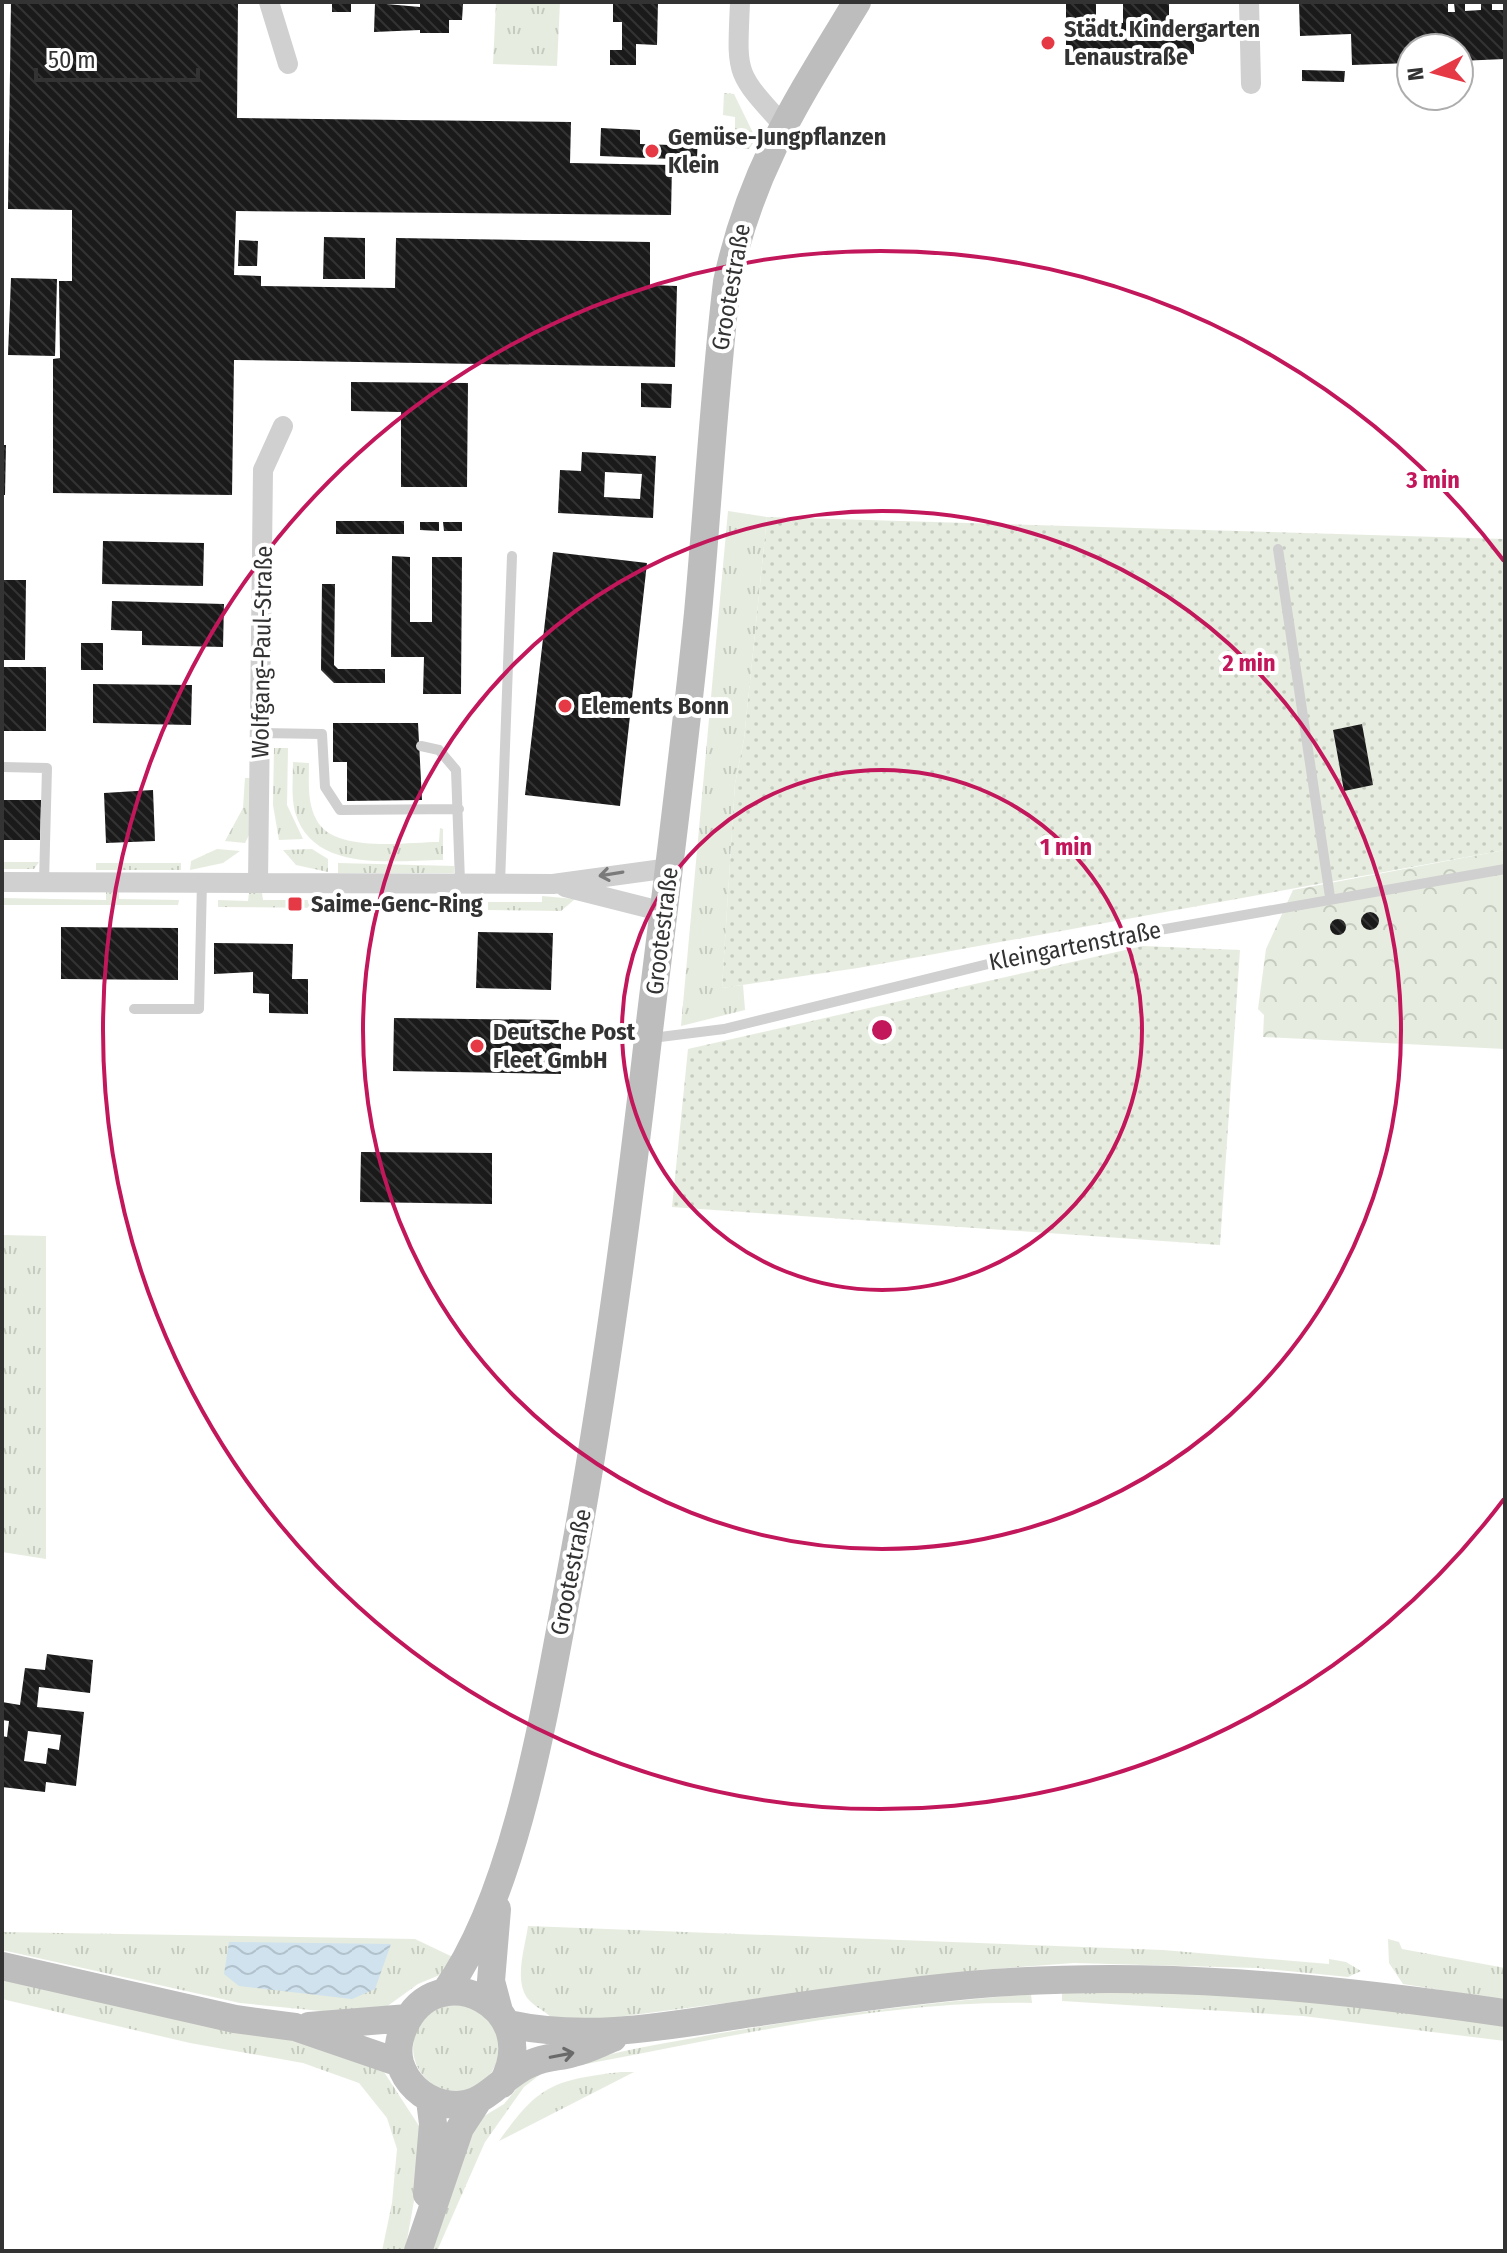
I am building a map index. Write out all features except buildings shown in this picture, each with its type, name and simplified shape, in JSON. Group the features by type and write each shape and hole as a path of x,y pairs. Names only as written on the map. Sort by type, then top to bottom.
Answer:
{"main road":[{"name":"Grootestraße","path":"445,1992 461,1970 500,1878 553,1670 589,1478 621,1279 670,868 698,612 727,282 746,205 783,125 857,2"},
{"name":"Grootestraße","path":"500,1878 491,1981 504,2018"},
{"path":"2,1966 235,2019 295,2027 400,2063"},
{"path":"477,2102 453,2106 430,2100 411,2084 400,2063 401,2034 408,2018 430,1997 445,1992 465,1992 484,1998 504,2018 559,2032 625,2033 892,1994 1046,1980 1141,1978 1306,1986 1505,2013"},
{"path":"295,2027 408,2018"},
{"path":"502,2084 513,2055 504,2018"},
{"path":"421,2239 460,2128 477,2102 530,2063 573,2054 625,2033"},
{"path":"421,2239 433,2124 430,2100"}],"street":[{"path":"269,2 288,64"},
{"path":"740,2 737,60 743,81 783,125"},
{"path":"1249,2 1251,84"},
{"name":"Wolfgang-Paul-Straße","path":"258,883 263,470 283,426"},
{"path":"2,882 553,884 670,868"},
{"path":"553,884 664,912"}],"lane":[{"path":"1278,549 1330,897"},
{"path":"500,883 512,556"},
{"path":"261,733 322,734 325,787 340,810 459,809"},
{"path":"421,746 439,750 456,770 460,882"},
{"path":"2,767 47,768 44,882"},
{"name":"Kleingartenstraße","path":"649,1038 724,1029 1041,951 1330,897 1505,869"},
{"path":"134,1009 199,1009 202,882"}],"green space":[{"path":"496,2 560,2 557,66 493,64"},
{"path":"724,93 734,94 756,139 749,149 735,148 735,117 723,115"},
{"path":"728,511 767,517 744,739 735,784 722,988 743,985 745,1010 681,1026"},
{"path":"767,517 1505,539 1505,850 858,968 722,988 735,784 744,739"},
{"path":"274,748 288,748 287,805 303,839 279,840 273,805"},
{"path":"293,762 309,763 311,806 325,830 354,842 390,844 439,842 440,828 443,829 443,860 357,859 319,846 305,832 295,812"},
{"path":"245,778 252,778 250,833 245,843 225,841 243,808"},
{"path":"217,849 240,851 223,863 190,870 191,861"},
{"path":"312,849 328,859 328,872 296,865 283,850"},
{"path":"1505,850 1505,1049 1263,1037 1264,1015 1258,1009 1266,949 1293,890"},
{"path":"2,862 39,862 34,869 2,869"},
{"path":"96,863 181,863 181,870 96,870"},
{"path":"338,863 454,866 454,873 338,873"},
{"path":"106,892 119,892 119,899 179,900 178,905 2,905 2,898 106,900"},
{"path":"249,893 262,893 263,900 328,900 328,908 218,907 218,900 248,901"},
{"path":"542,896 575,899 561,911 488,910 488,902 542,902"},
{"path":"340,902 427,902 427,909 340,908"},
{"path":"1143,946 1240,950 1220,1245 672,1207 688,1049"},
{"path":"2,1235 46,1236 46,1559 2,1552"},
{"path":"528,1926 1163,1950 1329,1964 1329,1959 1346,1962 1361,1971 1348,1977 1258,1968 1074,1963 980,1970 556,2025 524,1993 521,1964"},
{"path":"2,1932 415,1939 457,1959 442,1974 418,1984 382,2010 352,2014 240,2003 2,1950"},
{"path":"1388,1939 1399,1942 1402,1949 1505,1968 1505,2000 1403,1984 1389,1963"},
{"path":"2,1980 353,2053 384,2072 419,2126 421,2162 405,2251 382,2251 392,2203 397,2149 387,2118 359,2083 303,2063 190,2043 2,1999"},
{"path":"1199,1992 1341,2004 1505,2025 1505,2041 1303,2016 1062,2001 1062,1993"},
{"path":"1031,1994 1032,2003 915,2008 855,2015 560,2069 636,2048 754,2027"},
{"path":"456,2005 473,2008 487,2017 496,2031 499,2048 496,2065 487,2079 473,2088 456,2091 439,2088 425,2079 416,2065 413,2048 416,2031 425,2017 439,2008"},
{"path":"634,2072 499,2141 525,2108 550,2088 579,2078"},
{"path":"542,2073 524,2087 485,2142 437,2251 432,2251 461,2148 481,2118 504,2104 523,2081"}],"water":[{"path":"229,1942 391,1944 375,1989 352,1999 239,1986 224,1974"}],"place":[{"name":"Städt. Kindergarten Lenaustraße","path":"1048,43"},
{"name":"Gemüse-Jungpflanzen Klein","path":"652,151"},
{"name":"Elements Bonn","path":"565,706"},
{"name":"Saime-Genc-Ring","path":"295,904"},
{"name":"Deutsche Post Fleet GmbH","path":"477,1046"}]}
